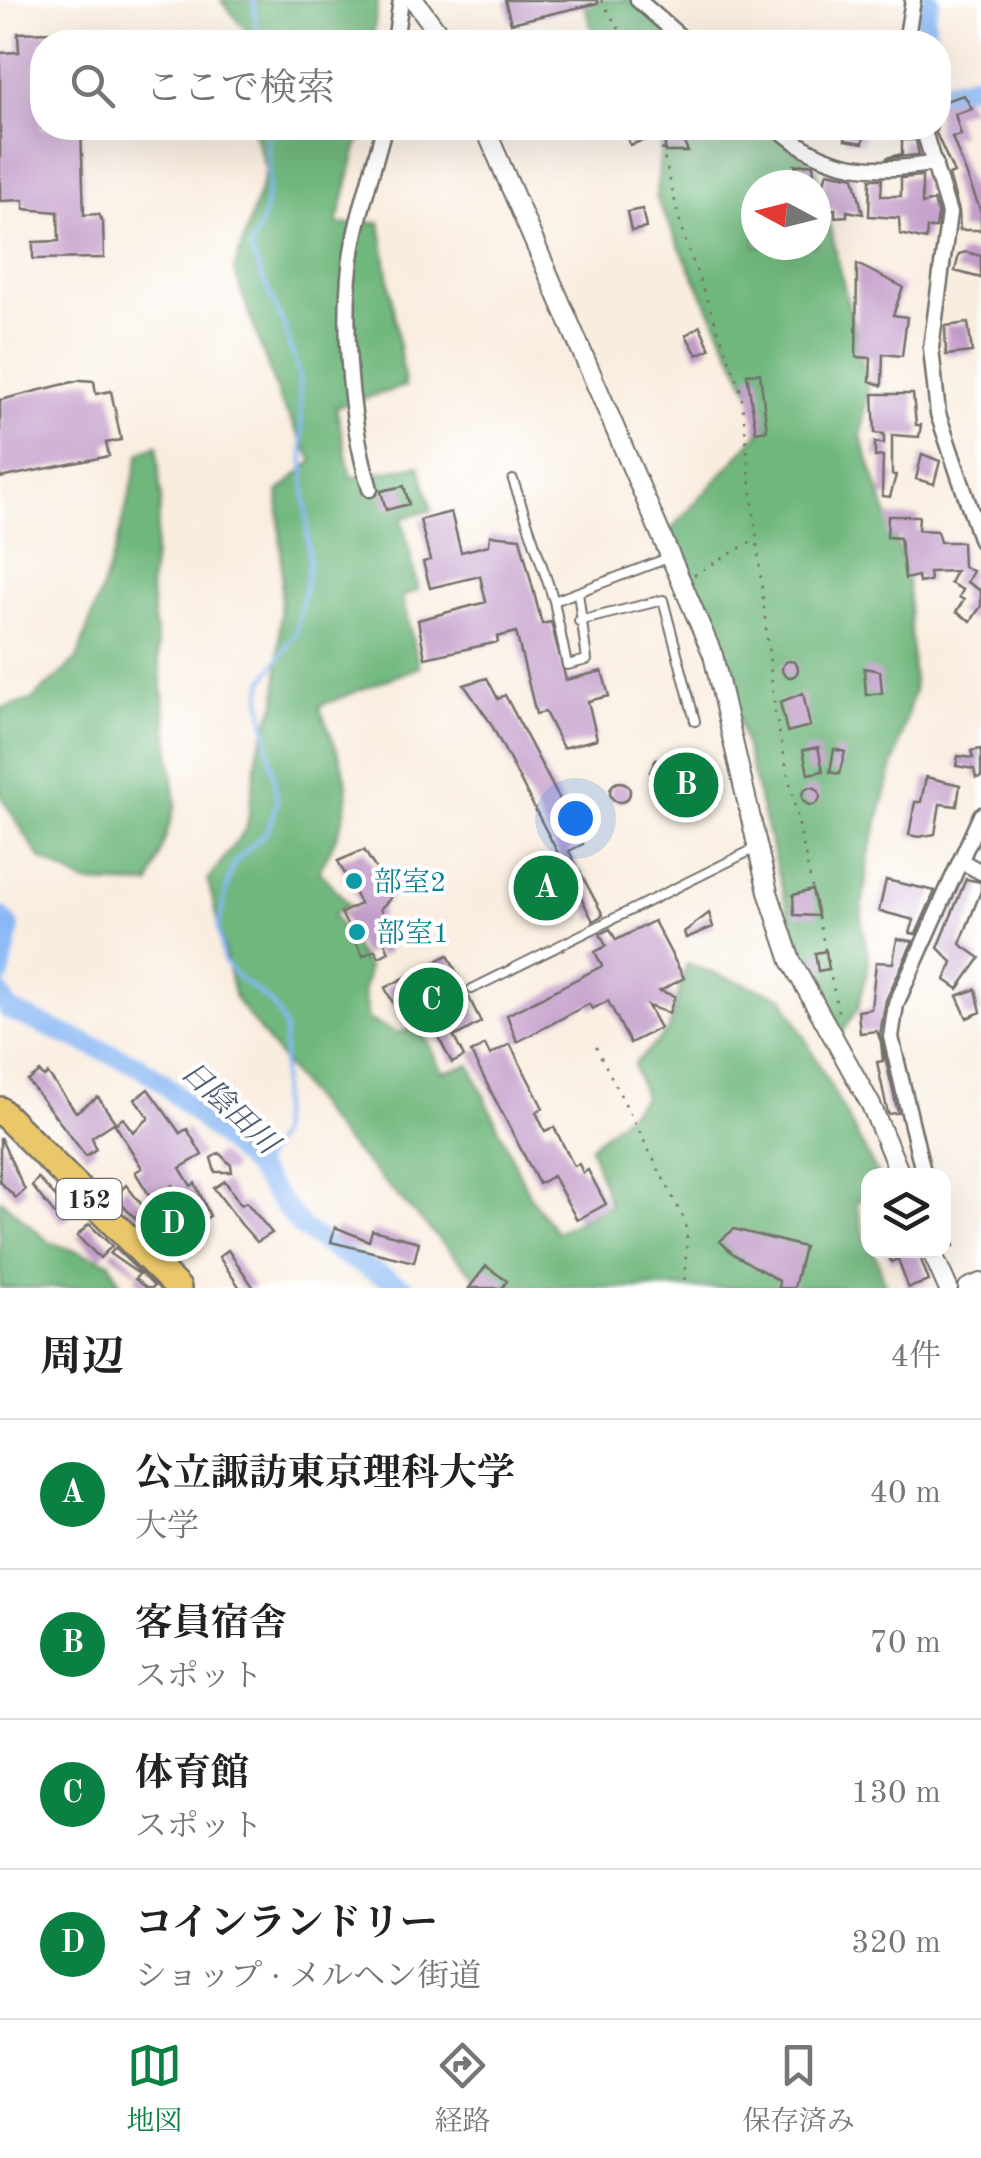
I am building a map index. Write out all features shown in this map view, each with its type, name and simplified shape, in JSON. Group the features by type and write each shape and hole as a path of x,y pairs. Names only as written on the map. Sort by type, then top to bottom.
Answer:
{"highway":[{"name":"152","path":"0,1110 178,1288"}],"street":[{"path":"397,30 401,0"},
{"path":"414,0 436,30"},
{"path":"638,0 672,30"},
{"path":"908,30 913,0"},
{"path":"370,489 352,384 346,312 355,234 381,140"},
{"path":"491,140 713,655 768,892 791,960 871,1105 898,1168"},
{"path":"797,140 832,163 852,169 888,172 935,163"},
{"path":"927,140 949,213 931,348 938,414 981,541"},
{"path":"922,1168 891,1036 896,1004 981,814"},
{"path":"962,860 981,872"},
{"path":"935,1258 948,1288"},
{"path":"968,1288 981,1283"}],"lane":[{"path":"513,480 554,602 567,665 587,660 578,592"},
{"path":"554,602 668,558"},
{"path":"579,620 663,600 695,721"},
{"path":"472,989 758,847"}],"path":[{"path":"602,0 621,30"},
{"path":"660,140 684,238 741,391 775,712 810,866 833,1001 845,1030"},
{"path":"680,584 754,540"},
{"path":"596,1047 683,1217 687,1242 684,1288"}],"green space":[{"path":"221,0 378,0 374,30 246,30"},
{"path":"583,0 639,0 670,30 592,30"},
{"path":"257,140 359,140 337,225 380,222 405,386 336,407 351,478 419,465 432,510 402,518 418,590 402,597 419,667 319,706 339,755 347,789 342,822 319,871 349,905 333,914 368,969 363,993 368,1020 398,1033 420,1026 442,1072 470,1065 529,1195 556,1232 610,1205 590,1147 644,1098 634,1064 668,1031 687,964 783,997 874,1168 861,1168 861,1199 856,1203 861,1223 861,1258 876,1258 887,1288 486,1288 335,1131 235,998 208,880 247,827 258,750 277,700 282,569 278,492 313,461 280,401 234,270 266,171"},
{"path":"662,140 786,140 816,169 741,170 741,260 831,260 831,232 868,388 861,438 907,573 914,690 869,854 861,918 869,963 858,1008 838,1039 790,919 716,632 670,531 766,425 656,198"},
{"path":"157,445 161,499 150,586 176,804 150,885 86,883 40,858 0,795 0,709 32,700 77,659 116,548 140,453"},
{"path":"0,1199 49,1242 110,1262 122,1288 0,1288"}],"building":[{"path":"505,0 597,0 598,3 511,23"},
{"path":"18,33 30,33 30,140 81,140 84,215 99,214 104,258 33,259 33,242 59,241 58,212 24,209 24,200 0,201 0,53 19,52"},
{"path":"964,95 972,109 955,114 961,135 952,137 981,212 981,230 960,230 949,175 954,173 939,140 951,140 951,99"},
{"path":"665,140 683,140 688,152 665,152"},
{"path":"902,140 916,140 919,155 886,158 902,154"},
{"path":"813,164 814,170 796,170 795,165"},
{"path":"831,173 854,177 863,214 847,211 847,216 835,217 835,209 831,210"},
{"path":"922,176 922,204 934,201 938,214 936,228 927,228 926,240 900,234 899,218 869,216 870,179 882,179 881,196 901,196 901,178"},
{"path":"642,209 646,228 631,231 627,212"},
{"path":"959,254 981,256 981,278 955,271"},
{"path":"857,264 903,287 893,315 907,317 902,356 883,354 882,386 870,381 871,358 856,357"},
{"path":"968,323 972,352 946,355 945,326"},
{"path":"700,326 710,349 697,355 686,335"},
{"path":"760,373 767,430 756,432 747,374"},
{"path":"81,380 94,381 96,394 111,391 121,440 106,443 109,456 0,478 0,400"},
{"path":"873,394 913,394 916,425 921,425 919,437 892,435 892,475 896,475 890,497 882,496 883,456 875,457 875,442 884,444 884,434 875,433"},
{"path":"922,454 940,461 934,484 916,479"},
{"path":"404,486 409,504 386,510 381,491"},
{"path":"451,512 461,552 489,545 490,535 520,538 542,624 551,622 566,680 602,671 609,696 588,701 597,739 563,748 545,712 536,714 516,632 497,637 498,642 425,658 418,620 486,602 480,576 430,588 423,562 430,560 420,520"},
{"path":"888,516 919,516 918,530 937,531 940,542 962,542 963,566 973,571 967,582 981,591 981,606 971,621 956,612 964,600 959,597 963,590 950,583 956,571 929,572 930,581 919,583 918,576 905,579 900,538 887,537"},
{"path":"790,661 798,669 790,677 782,669"},
{"path":"864,668 880,671 882,693 866,695"},
{"path":"487,678 498,699 505,695 583,844 569,851 603,915 593,921 490,722 464,685"},
{"path":"803,693 810,726 787,732 780,702"},
{"path":"818,747 823,771 808,774 803,750"},
{"path":"834,749 845,752 839,774 830,772"},
{"path":"981,749 981,777 976,778 974,769 956,766 958,756 973,758 971,751"},
{"path":"656,759 702,781 698,789 705,804 690,812 682,796 687,793 650,772"},
{"path":"926,777 960,785 957,806 940,804 935,834 909,835 915,802 921,802"},
{"path":"620,782 630,792 620,802 610,792"},
{"path":"811,787 818,789 818,803 811,805 804,803 802,796 804,789"},
{"path":"364,850 389,890 390,899 380,909 383,915 375,919 389,952 379,957 375,950 363,956 341,913 360,904 338,861"},
{"path":"966,879 981,882 981,891 960,944 980,958 958,989 945,980 952,962 938,948"},
{"path":"886,880 935,891 916,934 910,933 914,920 879,911"},
{"path":"812,890 818,916 794,915 793,895"},
{"path":"709,913 713,927 686,938 684,932"},
{"path":"654,921 684,978 660,991 675,996 669,1013 648,1006 660,1028 630,1043 608,1001 592,1009 589,1004 517,1042 507,1015 602,966 595,952 606,946 600,934 610,929 616,940"},
{"path":"897,939 913,941 886,1000 880,1035 898,1113 888,1114 877,1062 883,1061 881,1042 877,1031 860,1033 858,1011 871,1009 876,962 893,963"},
{"path":"826,951 829,969 818,971 815,953"},
{"path":"448,955 481,1022 454,1037 464,1057 452,1063 426,1013 405,1025 385,988"},
{"path":"976,989 981,1012 967,1018 957,996"},
{"path":"510,1044 543,1108 536,1112 545,1131 554,1127 574,1166 579,1164 583,1173 588,1170 606,1204 577,1220 553,1176 539,1184 471,1053 485,1045 490,1055"},
{"path":"40,1072 44,1077 48,1074 76,1112 98,1097 115,1122 92,1137 96,1149 86,1156 28,1081"},
{"path":"148,1089 180,1133 187,1129 202,1155 180,1168 191,1186 195,1183 210,1216 196,1224 201,1229 188,1244 164,1221 182,1200 173,1185 151,1198 135,1172 142,1168 115,1124 123,1118 133,1132 149,1118 135,1099"},
{"path":"0,1137 25,1190 16,1198 0,1182"},
{"path":"219,1153 231,1165 232,1172 215,1172 211,1158"},
{"path":"38,1178 72,1215 62,1223 32,1186"},
{"path":"225,1181 241,1205 246,1202 272,1233 257,1242 214,1188"},
{"path":"126,1185 154,1220 146,1229 114,1197"},
{"path":"89,1224 112,1246 100,1258 77,1236"},
{"path":"335,1227 369,1241 372,1230 419,1242 414,1262 331,1242"},
{"path":"734,1229 804,1247 794,1288 778,1288 779,1281 732,1253 720,1241"},
{"path":"115,1248 152,1288 146,1288 135,1279 139,1274 110,1254"},
{"path":"228,1250 254,1288 240,1288 219,1257"},
{"path":"889,1258 920,1258 929,1281 908,1288 898,1259 891,1262"},
{"path":"486,1266 507,1281 502,1288 469,1288"}],"waterway":[{"path":"253,0 257,30"},
{"path":"926,30 925,14 930,0"},
{"path":"951,90 981,83"},
{"path":"257,1172 278,1135 285,1032 275,1008 223,960 218,927 235,862 268,830 277,801 261,698 264,680 296,634 309,565 299,376 284,326 250,249 264,216 269,178 267,140"},
{"name":"日陰田川","path":"0,916 10,928 0,976"},
{"name":"日陰田川","path":"0,994 9,1010 139,1066 161,1081 253,1166 301,1227 337,1252 405,1288"}],"place":[{"name":"客員宿舎","path":"686,785"},
{"name":"部室2","path":"354,881"},
{"name":"公立諏訪東京理科大学","path":"546,888"},
{"name":"部室1","path":"357,932"},
{"name":"体育館","path":"431,1000"},
{"name":"コインランドリー","path":"173,1224"}]}
